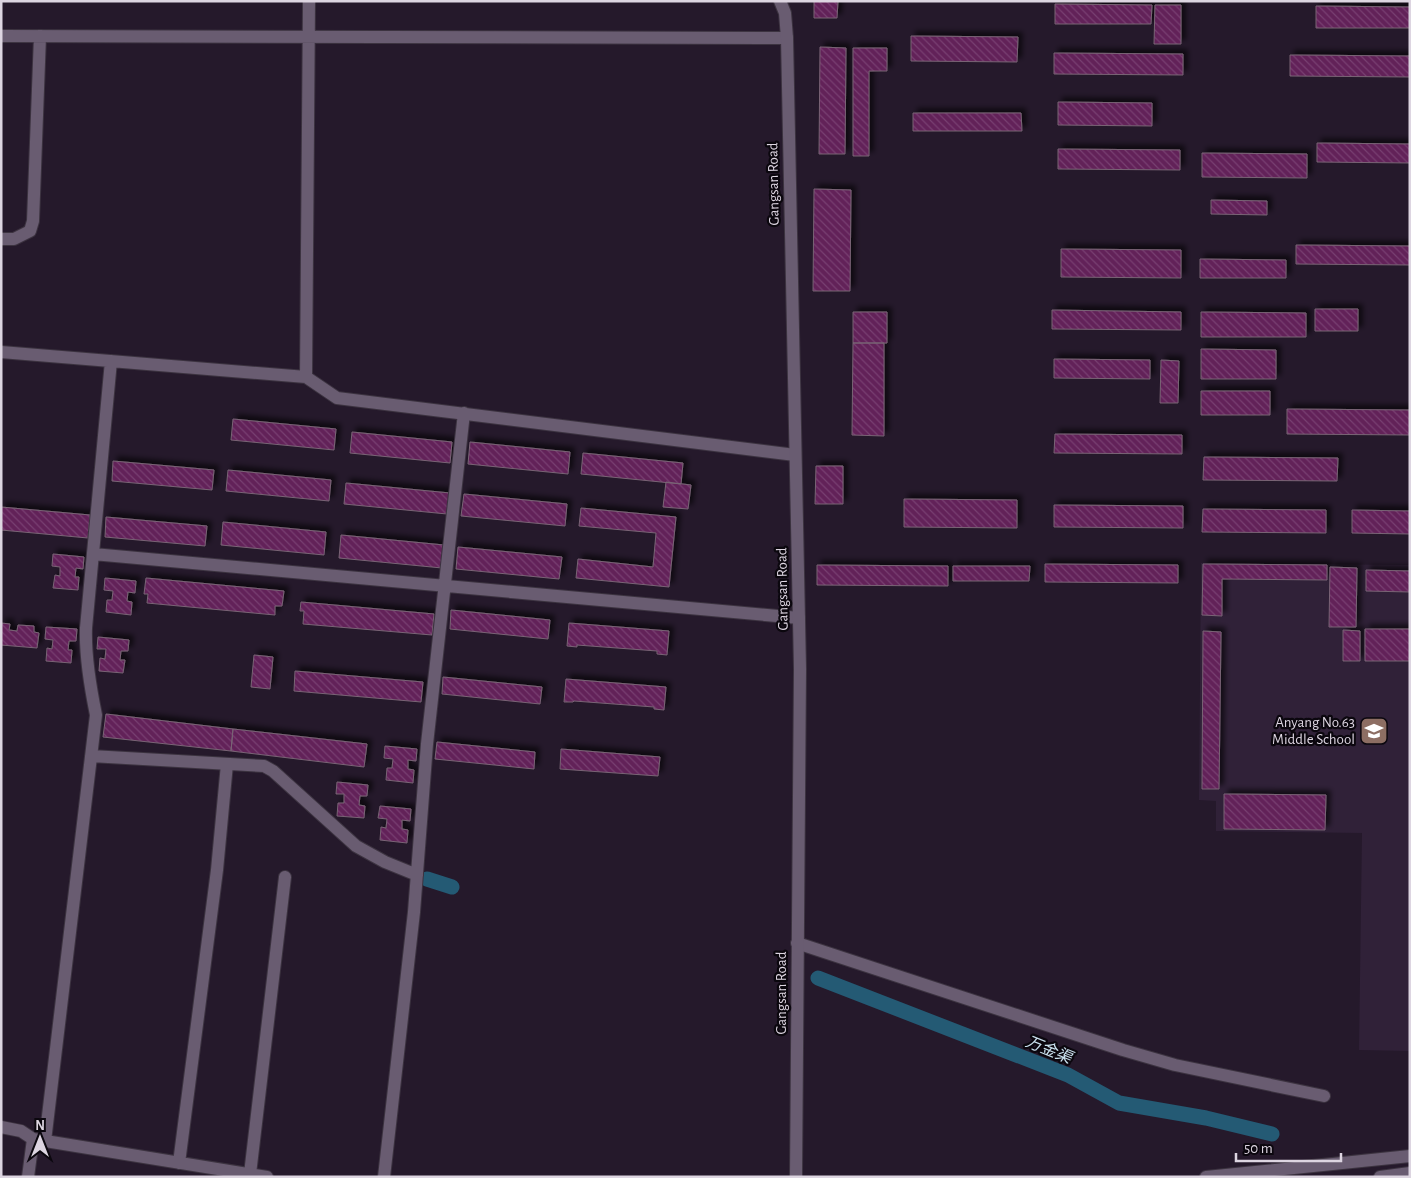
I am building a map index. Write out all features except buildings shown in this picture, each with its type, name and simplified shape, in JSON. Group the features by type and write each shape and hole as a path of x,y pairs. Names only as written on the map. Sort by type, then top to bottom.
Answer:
{"street":[{"path":"306,377 309,1"},
{"name":"Gangsan Road","path":"780,1 784,13 787,38 799,618 796,1177"},
{"path":"1,36 787,38"},
{"path":"1,239 20,237 30,231 33,221 40,36"},
{"path":"1,352 306,377 337,398 795,454"},
{"path":"28,1177 39,1140 96,715 85,646 110,361"},
{"path":"384,1177 417,875 427,744 464,414"},
{"path":"93,554 799,618"},
{"path":"91,756 264,766 273,771 356,846 385,862 417,875"},
{"path":"179,1163 217,870 227,764"},
{"path":"250,1174 286,877"},
{"path":"797,943 1123,1050 1175,1065 1324,1096"},
{"path":"1,1127 21,1131 39,1140 266,1177"},
{"path":"1206,1177 1410,1156"},
{"path":"1380,1177 1410,1173"}],"shaded area":[{"path":"1201,563 1410,565 1410,1051 1359,1050 1362,833 1216,831 1216,801 1199,800"}],"waterway":[{"name":"万金渠","path":"427,879 452,887"},
{"name":"万金渠","path":"818,978 1068,1075 1119,1103 1206,1118 1272,1134"}],"place":[{"name":"Anyang No.63 Middle School","path":"1374,731"}]}
